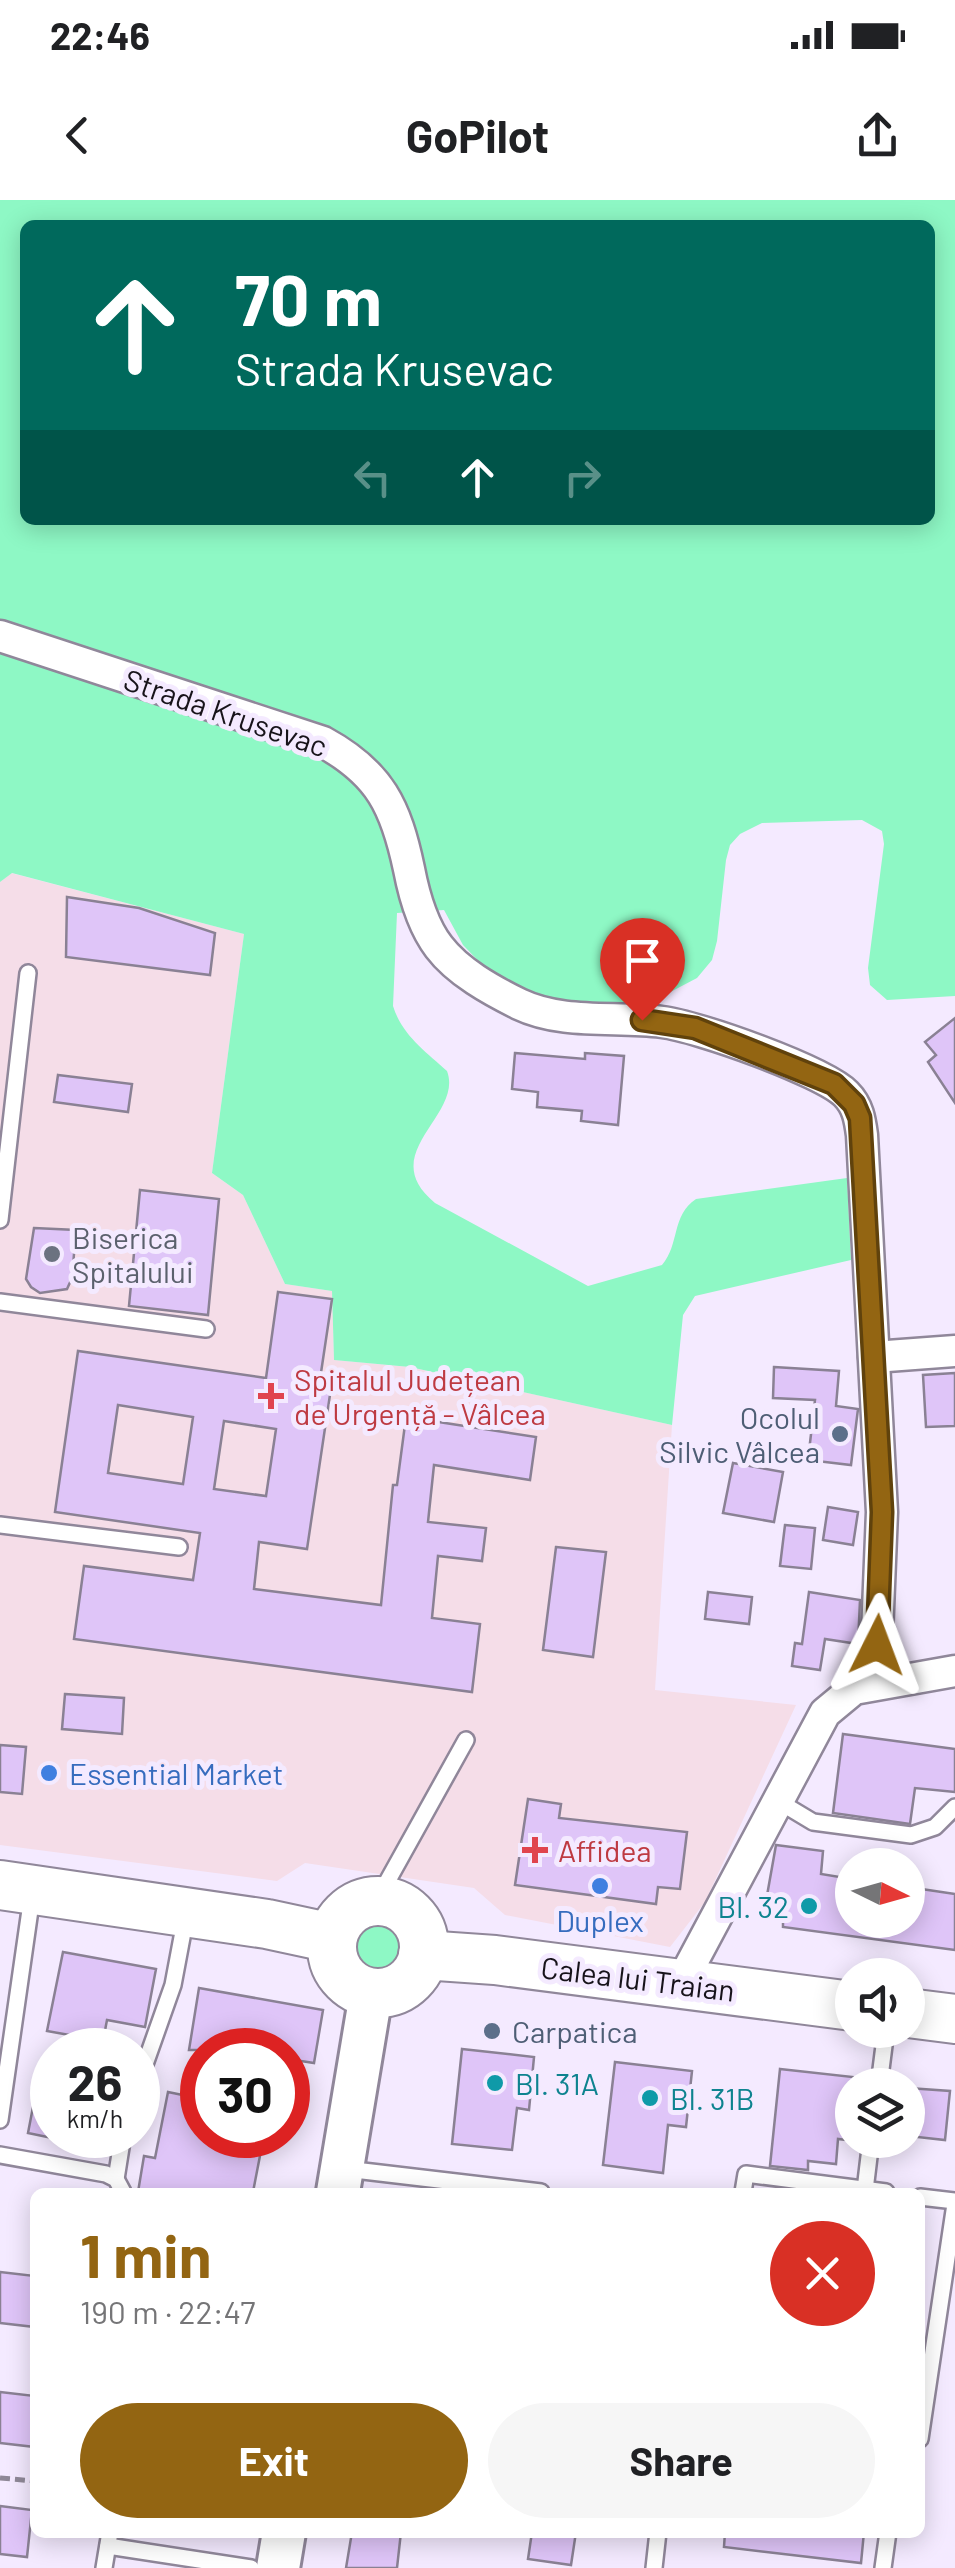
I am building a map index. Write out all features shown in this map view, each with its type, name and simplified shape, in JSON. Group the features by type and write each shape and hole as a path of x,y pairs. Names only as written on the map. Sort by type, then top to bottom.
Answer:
{"main road":[{"path":"16,1887 267,1924 332,1938"},
{"path":"377,1900 394,1903 412,1916 421,1929 423,1955 412,1979 404,1986 393,1992 371,1994 345,1981 331,1952 341,1918 350,1910 377,1900"},
{"name":"Calea lui Traian","path":"423,1955 496,1960 835,2004"},
{"path":"340,2180 371,1994"},
{"path":"925,2015 955,2019"},
{"path":"278,2568 283,2538"}],"street":[{"name":"Strada Krusevac","path":"0,636 323,742 351,758 376,782 392,806 416,902 437,945 458,968 520,1004 562,1016 642,1020 695,1028 834,1084 845,1092 854,1104 862,1136 882,1512 875,1684"},
{"path":"874,1357 955,1351"},
{"path":"681,1984 825,1712 854,1689 955,1671"}],"lane":[{"path":"0,1220 28,973"},
{"path":"0,1302 206,1329"},
{"path":"0,1526 179,1546"},
{"path":"377,1900 466,1740"},
{"path":"778,1801 813,1822 911,1835 935,1827 955,1807"},
{"path":"0,2120 16,1887"},
{"path":"158,2028 173,1984 187,1912"},
{"path":"0,2156 106,2174 119,2186"},
{"path":"119,2186 122,2158"},
{"path":"865,2188 869,2158"},
{"path":"744,2188 746,2174 850,2188"},
{"path":"340,2180 474,2188"},
{"path":"925,2197 955,2202 925,2405"},
{"path":"654,2568 657,2538"},
{"path":"884,2568 887,2538"},
{"path":"104,2568 109,2540 251,2568"}],"path":[{"path":"0,2478 30,2481"}],"shaded area":[{"name":"Spitalul Județean de Urgență - Vâlcea","path":"11,873 244,934 212,1173 243,1195 285,1284 332,1291 334,1360 410,1367 672,1425 655,1690 796,1705 705,1902 670,1947 505,1915 474,1888 305,1863 277,1881 0,1845 0,882"}],"green space":[{"path":"0,200 955,200 955,996 887,1000 870,985 868,968 884,844 882,831 862,820 762,823 740,834 730,845 726,860 712,960 697,978 629,1008 541,1004 490,973 463,945 444,910 397,913 393,1006 408,1034 447,1071 449,1088 444,1104 416,1151 414,1168 419,1185 435,1203 588,1286 662,1265 683,1214 696,1199 847,1178 851,1260 695,1296 683,1315 672,1425 410,1367 334,1360 332,1291 285,1284 243,1195 212,1173 244,934 12,873 0,882"},
{"path":"377,1920 396,1929 405,1948 396,1967 377,1976 358,1967 349,1948 358,1929"}],"building":[{"path":"67,897 139,908 215,933 210,975 66,957"},
{"path":"955,1018 955,1103 928,1062 936,1055 925,1042"},
{"path":"515,1053 585,1059 585,1053 624,1056 618,1125 581,1121 582,1111 537,1107 538,1092 512,1089"},
{"path":"58,1075 132,1084 128,1112 54,1102"},
{"path":"140,1190 219,1199 208,1315 129,1306"},
{"name":"Biserica Spitalului","path":"34,1228 76,1230 72,1278 67,1289 40,1293 26,1279"},
{"path":"278,1292 332,1299 319,1386 331,1388 307,1549 259,1542 254,1589 381,1605 393,1485 397,1485 406,1417 536,1437 530,1480 434,1465 428,1522 486,1528 482,1561 438,1556 432,1618 480,1624 472,1692 74,1639 84,1566 193,1580 200,1533 55,1512 78,1351 266,1378","holes":["118,1405 193,1417 183,1484 108,1473","224,1421 276,1429 266,1496 214,1489"]},
{"path":"774,1367 839,1371 836,1406 858,1409 851,1465 808,1460 815,1400 773,1398"},
{"path":"955,1373 955,1426 926,1427 923,1375"},
{"path":"733,1463 783,1472 774,1522 723,1513"},
{"path":"828,1507 858,1512 853,1545 823,1540"},
{"path":"785,1525 815,1528 811,1569 780,1566"},
{"path":"556,1547 606,1552 593,1657 543,1650"},
{"path":"708,1592 752,1597 749,1624 705,1619"},
{"path":"809,1592 860,1600 858,1644 825,1639 820,1670 792,1666 795,1643 802,1644"},
{"path":"65,1694 124,1698 122,1734 62,1729"},
{"path":"843,1734 955,1749 955,1792 915,1788 910,1824 833,1813"},
{"path":"0,1745 26,1747 22,1794 0,1792"},
{"path":"528,1799 561,1804 559,1818 687,1832 680,1889 658,1887 656,1904 515,1885"},
{"name":"Bl. 32","path":"776,1845 823,1851 821,1874 835,1876 835,1934 783,1927 783,1918 763,1918"},
{"name":"Bl. 32","path":"925,1890 955,1894 955,1950 865,1938 925,1938"},
{"path":"63,1952 156,1969 145,2027 107,2020 105,2028 48,2028"},
{"path":"199,1988 323,2010 314,2063 310,2062 310,2028 193,2028"},
{"name":"Bl. 31A","path":"462,2049 534,2057 529,2110 517,2108 512,2150 452,2144"},
{"name":"Bl. 31B","path":"615,2062 692,2071 686,2127 668,2125 663,2173 603,2165"},
{"path":"780,2069 835,2075 836,2164 808,2161 808,2170 770,2166"},
{"path":"925,2089 950,2091 945,2140 925,2138"},
{"path":"168,2092 180,2094 180,2158 260,2158 254,2188 139,2188 144,2158 160,2158 160,2133"},
{"path":"0,2272 30,2275 30,2326 0,2323"},
{"path":"0,2392 30,2395 30,2446 0,2443"},
{"path":"0,2506 30,2510 27,2557 0,2554"},
{"path":"351,2538 400,2538 397,2568 346,2568"},
{"path":"531,2538 575,2538 571,2565 528,2559"},
{"path":"725,2538 863,2538 861,2563 724,2547"}],"place":[{"name":"Biserica Spitalului","path":"52,1254"},
{"name":"Spitalul Județean de Urgență - Vâlcea","path":"271,1396"},
{"name":"Ocolul Silvic Vâlcea","path":"840,1434"},
{"name":"Essential Market","path":"49,1773"},
{"name":"Affidea","path":"535,1850"},
{"name":"Duplex","path":"600,1886"},
{"name":"Bl. 32","path":"809,1906"},
{"name":"Carpatica","path":"492,2031"},
{"name":"Bl. 31A","path":"495,2083"},
{"name":"Bl. 31B","path":"650,2098"}],"route":[{"path":"642,1020 695,1028 834,1084 845,1092 860,1118 882,1512 877,1645"}]}
